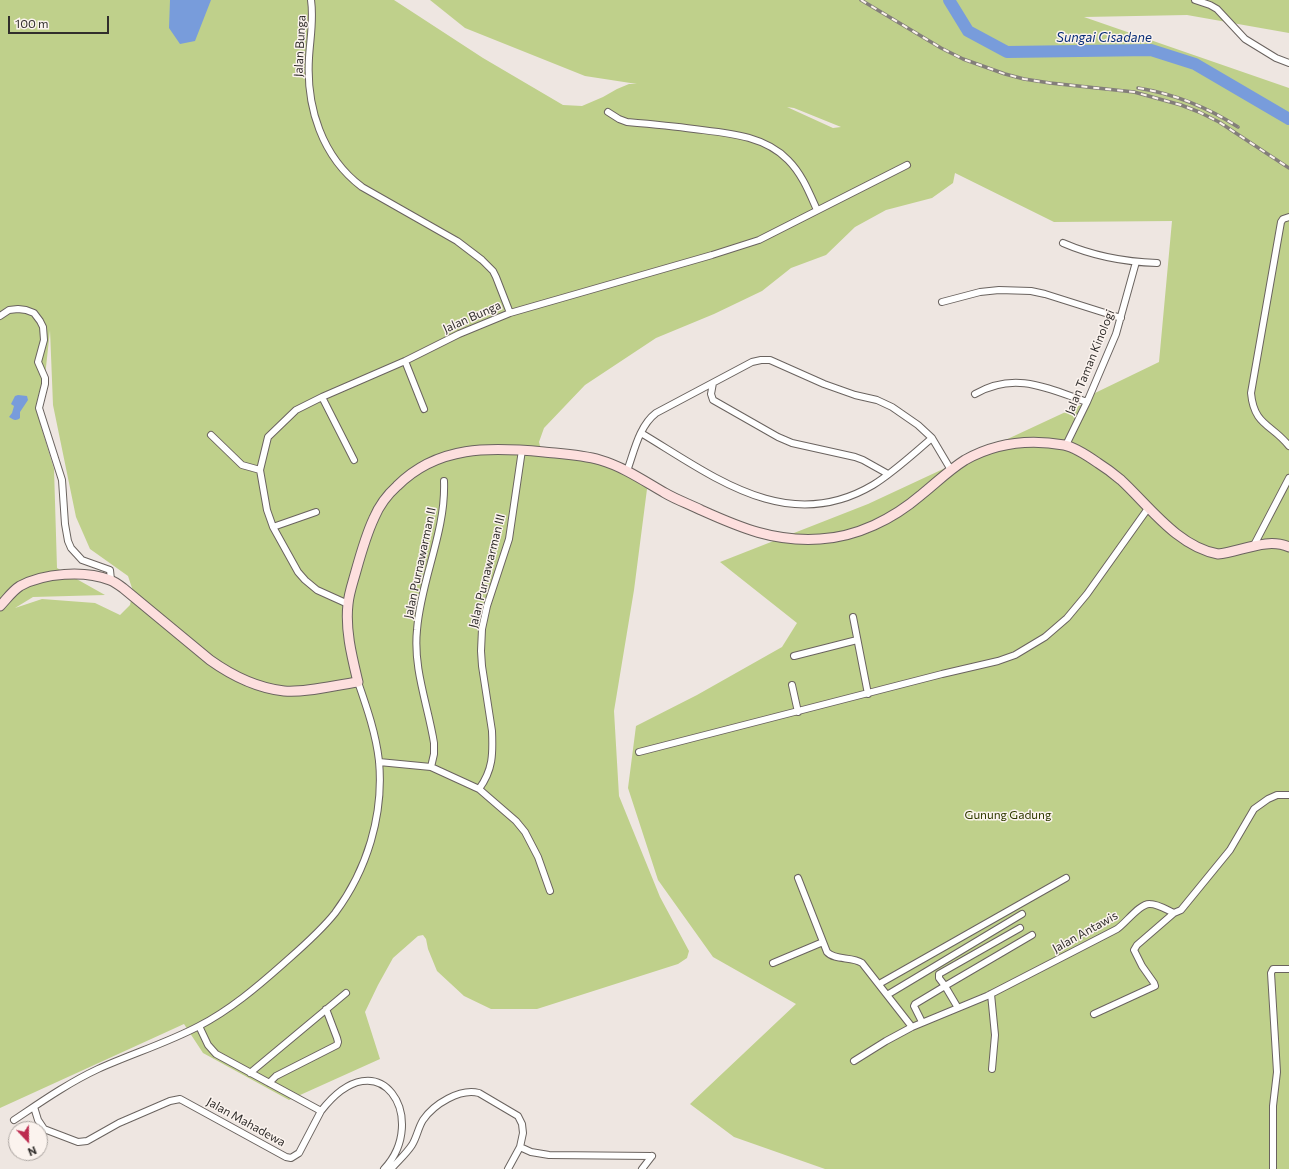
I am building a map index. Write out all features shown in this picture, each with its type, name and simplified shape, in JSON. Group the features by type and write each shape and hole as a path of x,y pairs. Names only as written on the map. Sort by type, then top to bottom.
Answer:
{"street":[{"name":"Jalan Bunga","path":"311,0 312,27 309,59 310,91 312,108 328,149 350,179 457,241 482,260 493,271 500,284 510,313 459,334 405,362 322,397 296,410 268,437 260,470 267,510 273,527 298,572 305,580 317,590 348,604"},
{"path":"1195,0 1217,9 1245,39 1276,58 1289,63"},
{"path":"608,112 627,122 730,133 765,144 782,154 793,166 805,184 817,210"},
{"path":"510,313 759,240 907,165"},
{"path":"1289,217 1281,222 1250,392 1256,415 1289,446"},
{"path":"1063,243 1088,252 1136,262 1158,263"},
{"name":"Jalan Taman Kinologi","path":"1066,445 1087,402 1116,334 1136,262"},
{"path":"942,302 986,292 1015,290 1031,291 1121,318"},
{"path":"0,316 9,310 18,309 34,313 40,320 44,340 38,362 45,378 45,384 39,408 62,480 65,524 68,541 71,548 82,560 110,570 111,580"},
{"path":"626,471 646,422 656,413 752,362 761,360 770,360 824,384 855,395 877,400 892,407 918,425 932,438 951,470"},
{"path":"405,362 424,409"},
{"path":"975,394 1000,384 1021,382 1087,402"},
{"path":"713,383 711,394 716,402 778,437 792,444 864,460 888,474"},
{"path":"322,397 354,460"},
{"path":"641,433 728,484 757,497 789,505 820,503 843,499 872,485 888,474 932,438"},
{"path":"211,435 242,465 260,470"},
{"path":"14,1120 81,1077 199,1026 235,1003 271,975 314,936 335,913 356,879 370,844 376,820 379,782 379,762 371,722 358,682 350,650 348,604 366,536 377,510 390,492 405,478 423,465 442,456 475,450 522,450 584,456 600,460 626,471 668,495 737,526 767,536 794,539 821,539 865,529 887,519 904,509 951,470 977,454 1000,446 1019,443 1066,445 1089,456 1118,478 1165,524 1192,545 1211,552 1224,553 1274,544 1289,547"},
{"name":"Jalan Purnawarman III","path":"479,789 486,779 490,769 493,744 482,666 482,629 487,606 509,539 522,450"},
{"path":"1253,547 1289,478"},
{"name":"Jalan Purnawarman II","path":"431,767 434,754 434,743 419,673 416,649 416,631 424,586 443,515 444,481"},
{"path":"639,752 998,661 1015,655 1056,628 1067,618 1087,594 1149,507"},
{"path":"273,527 316,512"},
{"path":"0,606 18,587 40,579 68,574 92,575 111,580 123,588 210,660 224,670 240,678 283,691 358,682"},
{"path":"852,617 868,694"},
{"path":"794,656 857,640"},
{"path":"792,686 798,712"},
{"path":"379,762 431,767 479,789 516,821 525,832 538,857 550,891"},
{"path":"1094,1014 1154,986 1154,983 1142,966 1134,950 1137,944 1181,910 1230,850 1254,809 1263,801 1272,797 1289,795"},
{"path":"798,878 829,954 853,958 862,962 912,1027"},
{"path":"879,984 1066,878"},
{"name":"Jalan Antawis","path":"854,1061 912,1027 991,994 1117,929 1144,905 1152,904 1174,914"},
{"path":"887,995 1022,914"},
{"path":"958,1008 939,978 939,974 1020,928"},
{"path":"922,1022 914,1008 915,1004 1032,935"},
{"path":"773,963 823,942"},
{"path":"1273,1169 1273,1106 1277,1072 1271,973 1273,968 1289,969"},
{"path":"250,1073 346,993"},
{"path":"991,994 994,1035 992,1069"},
{"path":"269,1083 276,1076 337,1046 337,1038 326,1009"},
{"path":"199,1026 211,1050 216,1054 321,1111 339,1092 352,1084 368,1080 376,1081 386,1086 394,1096 397,1103 402,1124 398,1145 384,1169"},
{"path":"391,1169 412,1145 420,1125 428,1114 444,1102 467,1091 480,1093 518,1116 521,1120 523,1128 520,1147 508,1169"},
{"name":"Jalan Mahadewa","path":"34,1107 38,1120 44,1129 71,1140 83,1142 91,1140 119,1123 170,1101 180,1099 286,1157 291,1158 299,1153 321,1111"},
{"path":"520,1147 531,1152 549,1155 652,1156 642,1169"}],"green space":[{"name":"Gunung Gadung","path":"0,0 394,0 483,58 563,105 582,106 629,84 637,84 585,76 465,28 430,0 1289,0 1289,33 1187,15 1084,17 1289,88 1289,1169 825,1169 734,1137 690,1104 796,1004 713,957 658,880 628,788 636,726 697,695 782,647 797,623 720,562 868,504 1087,402 1095,393 1159,362 1172,221 1054,222 955,173 953,183 932,198 886,210 855,227 826,255 791,268 762,291 714,314 656,338 585,385 544,428 539,442 543,449 564,450 645,479 647,489 634,590 614,711 619,796 660,897 689,951 687,958 678,964 537,1009 491,1009 464,996 437,971 428,949 426,939 423,935 418,936 393,958 365,1012 380,1059 289,1100 203,1053 184,1024 0,1108","holes":["787,107 794,108 841,127 833,128","50,330 53,405 76,517 90,549 128,576 133,591 130,605 120,615 95,603 42,599 15,608 33,597 105,595 57,568 54,469 40,423"]}],"water":[{"path":"170,0 211,0 195,41 180,44 169,28"},
{"path":"15,396 27,396 28,400 20,412 20,418 15,420 9,417 14,406 11,404"}],"waterway":[{"name":"Sungai Cisadane","path":"949,0 968,31 1007,52 1151,50 1195,64 1289,119"}],"railway":[{"path":"861,0 941,48 963,59 1005,74 1050,83 1134,92 1181,105 1199,112 1219,122 1289,168"},
{"path":"1138,88 1165,94 1190,102 1214,113 1238,127"}]}
